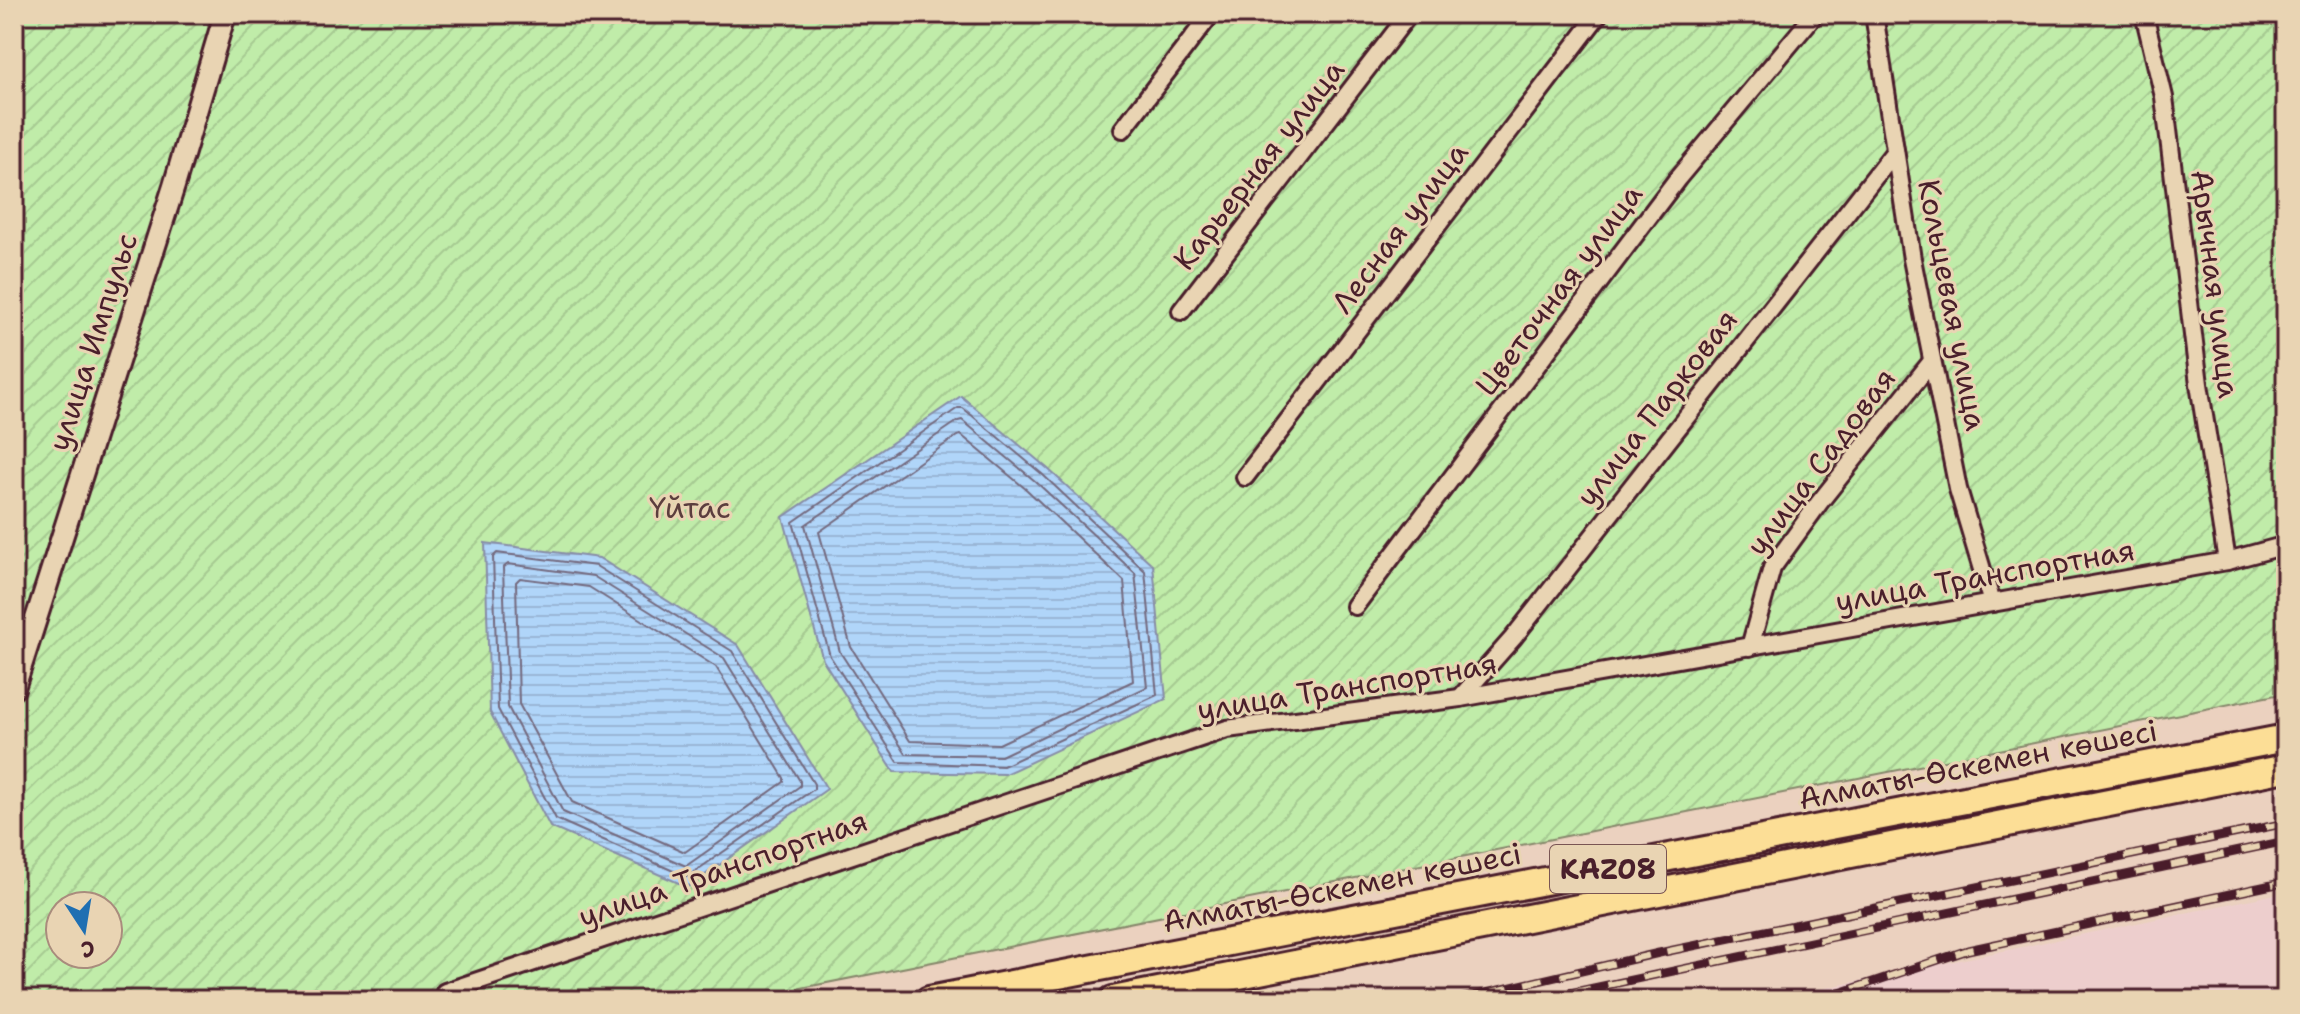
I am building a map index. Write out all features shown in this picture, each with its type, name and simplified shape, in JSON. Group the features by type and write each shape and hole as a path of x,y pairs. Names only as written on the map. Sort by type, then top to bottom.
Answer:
{"highway":[{"name":"Алматы-Өскемен көшесі","path":"929,1000 2286,738"},
{"name":"Алматы-Өскемен көшесі","path":"1113,1000 2286,768"},
{"path":"2079,778 2084,808"}],"street":[{"name":"улица Импульс","path":"14,688 174,186 225,14"},
{"path":"1123,129 1211,14"},
{"name":"Карьерная улица","path":"1181,311 1409,14"},
{"name":"Лесная улица","path":"1245,477 1599,14"},
{"name":"Цветочная улица","path":"1355,606 1678,178 1815,14"},
{"name":"Кольцевая улица","path":"1874,14 1912,259 1932,361 1958,489 1992,603"},
{"name":"Арычная улица","path":"2144,14 2164,97 2199,384 2227,561"},
{"name":"улица Парковая","path":"1460,698 1513,638 1895,151"},
{"name":"улица Садовая","path":"1750,647 1772,568 1819,503 1932,361"},
{"name":"улица Транспортная","path":"445,992 1227,729 1460,698 2227,561 2286,545"}],"shaded area":[{"path":"2286,892 2286,1000 1768,1000"}],"green space":[{"name":"Үйтас","path":"14,14 2286,14 2286,693 741,1000 14,1000"}],"water":[{"path":"961,396 1047,468 1153,565 1166,699 1005,774 894,772 823,660 783,517"},
{"path":"485,543 599,558 738,645 827,789 688,887 550,827 490,712"}],"railway":[{"path":"1456,1000 1659,953 2286,823"},
{"path":"1537,1000 2286,841"},
{"path":"1819,1000 1968,950 2286,882"}]}
